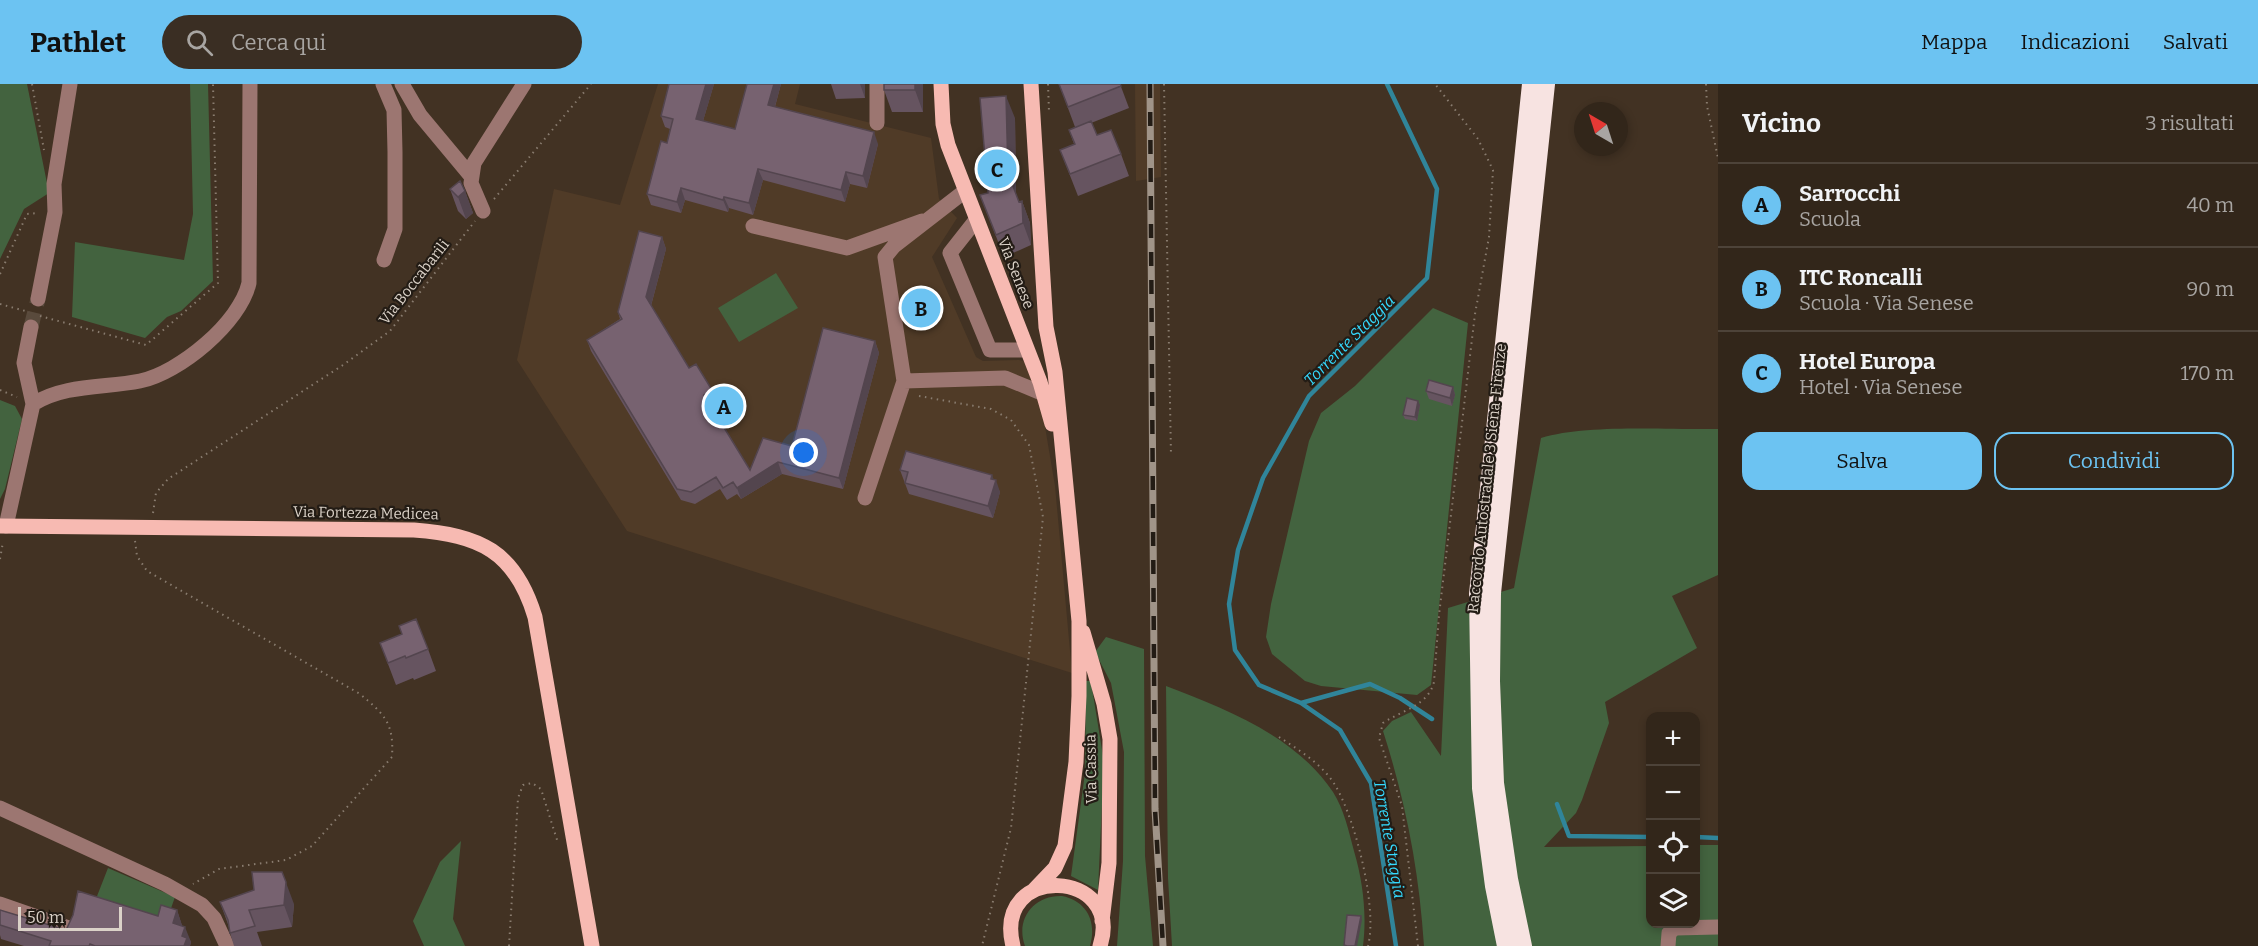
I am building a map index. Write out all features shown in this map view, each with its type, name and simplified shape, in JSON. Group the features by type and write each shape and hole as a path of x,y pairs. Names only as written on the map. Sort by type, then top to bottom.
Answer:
{"highway":[{"name":"Raccordo Autostradale 3 Siena-Firenze","path":"1506,946 1494,886 1480,788 1478,594 1531,84"},
{"name":"Raccordo Autostradale 3 Siena-Firenze","path":"1523,946 1509,879 1495,783 1491,681 1492,593 1546,84"}],"main road":[{"name":"Via Senese","path":"941,84 945,135 1044,394 1063,474"},
{"path":"1031,84 1046,327 1055,372 1063,474"},
{"path":"1019,330 1036,350 1043,350 1050,344"},
{"name":"Via Cassia","path":"1003,946 1016,907 1055,868 1065,846 1078,735 1079,621 1063,474"},
{"name":"Via Fortezza Medicea","path":"3,526 435,532 468,538 498,552 520,580 535,617 592,946"},
{"name":"Via Cassia","path":"1079,621 1096,673 1110,739 1109,863 1101,945"},
{"path":"1034,890 1048,885 1062,884 1076,888 1088,896 1098,908 1102,921"},
{"path":"1012,919 1010,934 1013,946"}],"street":[{"path":"38,299 55,212 54,184 70,84"},
{"path":"33,404 68,390 142,380 156,375 207,341 241,307 249,283 250,84"},
{"path":"382,84 394,110 395,152 395,229 384,260"},
{"path":"402,84 420,115 470,175 483,211"},
{"path":"470,175 474,164 524,84"},
{"path":"877,84 877,123"},
{"path":"866,498 903,388 885,257 894,246 965,191"},
{"path":"753,226 834,247 857,246 908,224 928,220"},
{"path":"976,220 950,253 990,350 1027,350"},
{"path":"857,246 885,257"},
{"path":"3,526 33,404 24,363 31,327"},
{"path":"903,388 1005,378 1044,394"},
{"path":"0,808 180,892 202,905 214,918 227,946"},
{"path":"0,904 69,928"},
{"path":"1668,946 1669,933 1675,928 1718,927"}],"path":[{"path":"32,84 45,158"},
{"path":"0,304 146,345 218,283 213,84"},
{"name":"Via Boccabarili","path":"152,528 156,493 168,479 343,365 390,331 483,211 591,84"},
{"path":"1164,84 1171,455"},
{"path":"1418,946 1402,806 1379,738 1383,723 1424,700 1431,692 1434,681 1438,615 1475,314 1490,237 1494,170 1478,139 1435,84"},
{"path":"1706,84 1707,106 1718,158"},
{"path":"0,274 27,214 55,212"},
{"path":"903,388 992,409 1011,420 1029,445 1042,505 1042,540 1011,828 982,946"},
{"path":"0,559 3,526"},
{"path":"136,528 137,556 147,571 360,694 383,713 393,738 392,757 312,846 286,861 219,869 180,892"},
{"path":"1279,737 1316,763 1334,783 1349,813 1367,886 1370,936 1368,946"},
{"path":"510,946 518,798 523,785 532,783 541,789 553,834 562,850 579,868"}],"shaded area":[{"path":"658,84 800,84 795,104 931,138 939,199 957,218 932,257 976,357 983,361 1028,362 1042,409 1055,486 1072,673 627,531 517,360 554,189 620,205"},
{"path":"1135,84 1160,84 1161,177 1136,181"}],"green space":[{"path":"0,84 27,84 49,193 24,209 0,259"},
{"path":"190,84 208,84 213,281 181,311 167,317 145,338 72,317 75,242 184,260 193,214"},
{"path":"776,273 798,308 739,342 718,308"},
{"path":"1433,308 1468,323 1431,685 1417,695 1321,686 1305,681 1272,654 1266,637 1271,604 1309,441 1321,413 1355,386"},
{"path":"0,400 15,406 22,419 5,489 0,499"},
{"path":"1718,429 1718,575 1672,596 1697,648 1605,702 1609,723 1582,800 1576,813 1544,847 1646,846 1646,928 1700,928 1700,845 1718,845 1718,946 1424,946 1419,890 1410,837 1383,731 1392,721 1411,712 1441,756 1448,608 1514,588 1541,438 1581,431"},
{"path":"1106,637 1144,649 1145,856 1153,946 1117,946 1123,861 1124,752 1111,683 1095,652"},
{"path":"1086,681 1090,681 1092,688 1104,762 1098,890 1071,876 1085,773"},
{"path":"1166,686 1212,704 1279,739 1317,772 1333,792 1346,821 1360,874 1364,910 1363,946 1172,946 1168,878"},
{"path":"461,841 453,919 465,946 424,946 413,921 440,862"},
{"path":"108,868 175,897 163,931 92,909"},
{"path":"1062,896 1078,903 1088,914 1092,929 1090,946 1025,946 1023,927 1029,910 1043,900"}],"building":[{"path":"669,84 706,84 696,119 735,129 747,84 774,84 768,105 874,132 863,176 846,172 841,190 758,169 749,203 724,197 723,200 681,188 677,202 647,194 661,141 667,143 673,119 661,116"},
{"path":"884,84 915,84 915,90 884,90"},
{"path":"1059,84 1120,84 1121,86 1068,107"},
{"path":"1006,96 1008,173 1019,202 1022,201 1023,223 996,235 980,195 988,193 980,98"},
{"path":"1091,121 1097,135 1111,130 1121,154 1070,174 1060,150 1075,144 1069,130"},
{"path":"460,181 465,191 458,197 450,189"},
{"path":"639,231 662,237 646,297 689,368 696,364 712,390 704,395 750,470 763,438 792,446 823,328 875,341 839,478 778,462 737,488 733,482 723,488 716,477 691,492 677,489 587,340 622,319 618,312"},
{"path":"1429,380 1453,387 1450,398 1426,391"},
{"path":"1407,398 1418,401 1415,417 1403,415"},
{"path":"906,451 992,475 991,479 996,480 988,506 905,483 908,472 900,470"},
{"path":"416,619 428,649 388,663 380,643 402,634 399,626"},
{"path":"252,872 282,872 286,882 284,905 249,910 255,926 230,933 228,920 220,902 254,890"},
{"path":"78,891 158,916 161,905 177,910 173,923 185,927 182,936 187,938 184,946 95,946 90,944 89,946 49,946 51,941 0,925 0,910 66,930 73,915"},
{"path":"1347,915 1361,916 1355,946 1344,945"}],"waterway":[{"name":"Torrente Staggia","path":"1387,84 1437,189 1427,278 1309,396 1263,478 1238,550 1229,604 1235,650 1259,685 1301,703 1340,730 1371,783 1396,946"},
{"path":"1301,703 1370,684 1400,698 1432,719"},
{"path":"1557,804 1569,836 1646,837"},
{"path":"1700,837 1718,838"}],"tunnel":[{"path":"31,327 38,299"}],"railway":[{"path":"1150,84 1155,809 1163,946"}],"place":[{"name":"Hotel Europa","path":"997,169"},
{"name":"ITC Roncalli","path":"921,308"},
{"name":"Sarrocchi","path":"724,406"}]}
